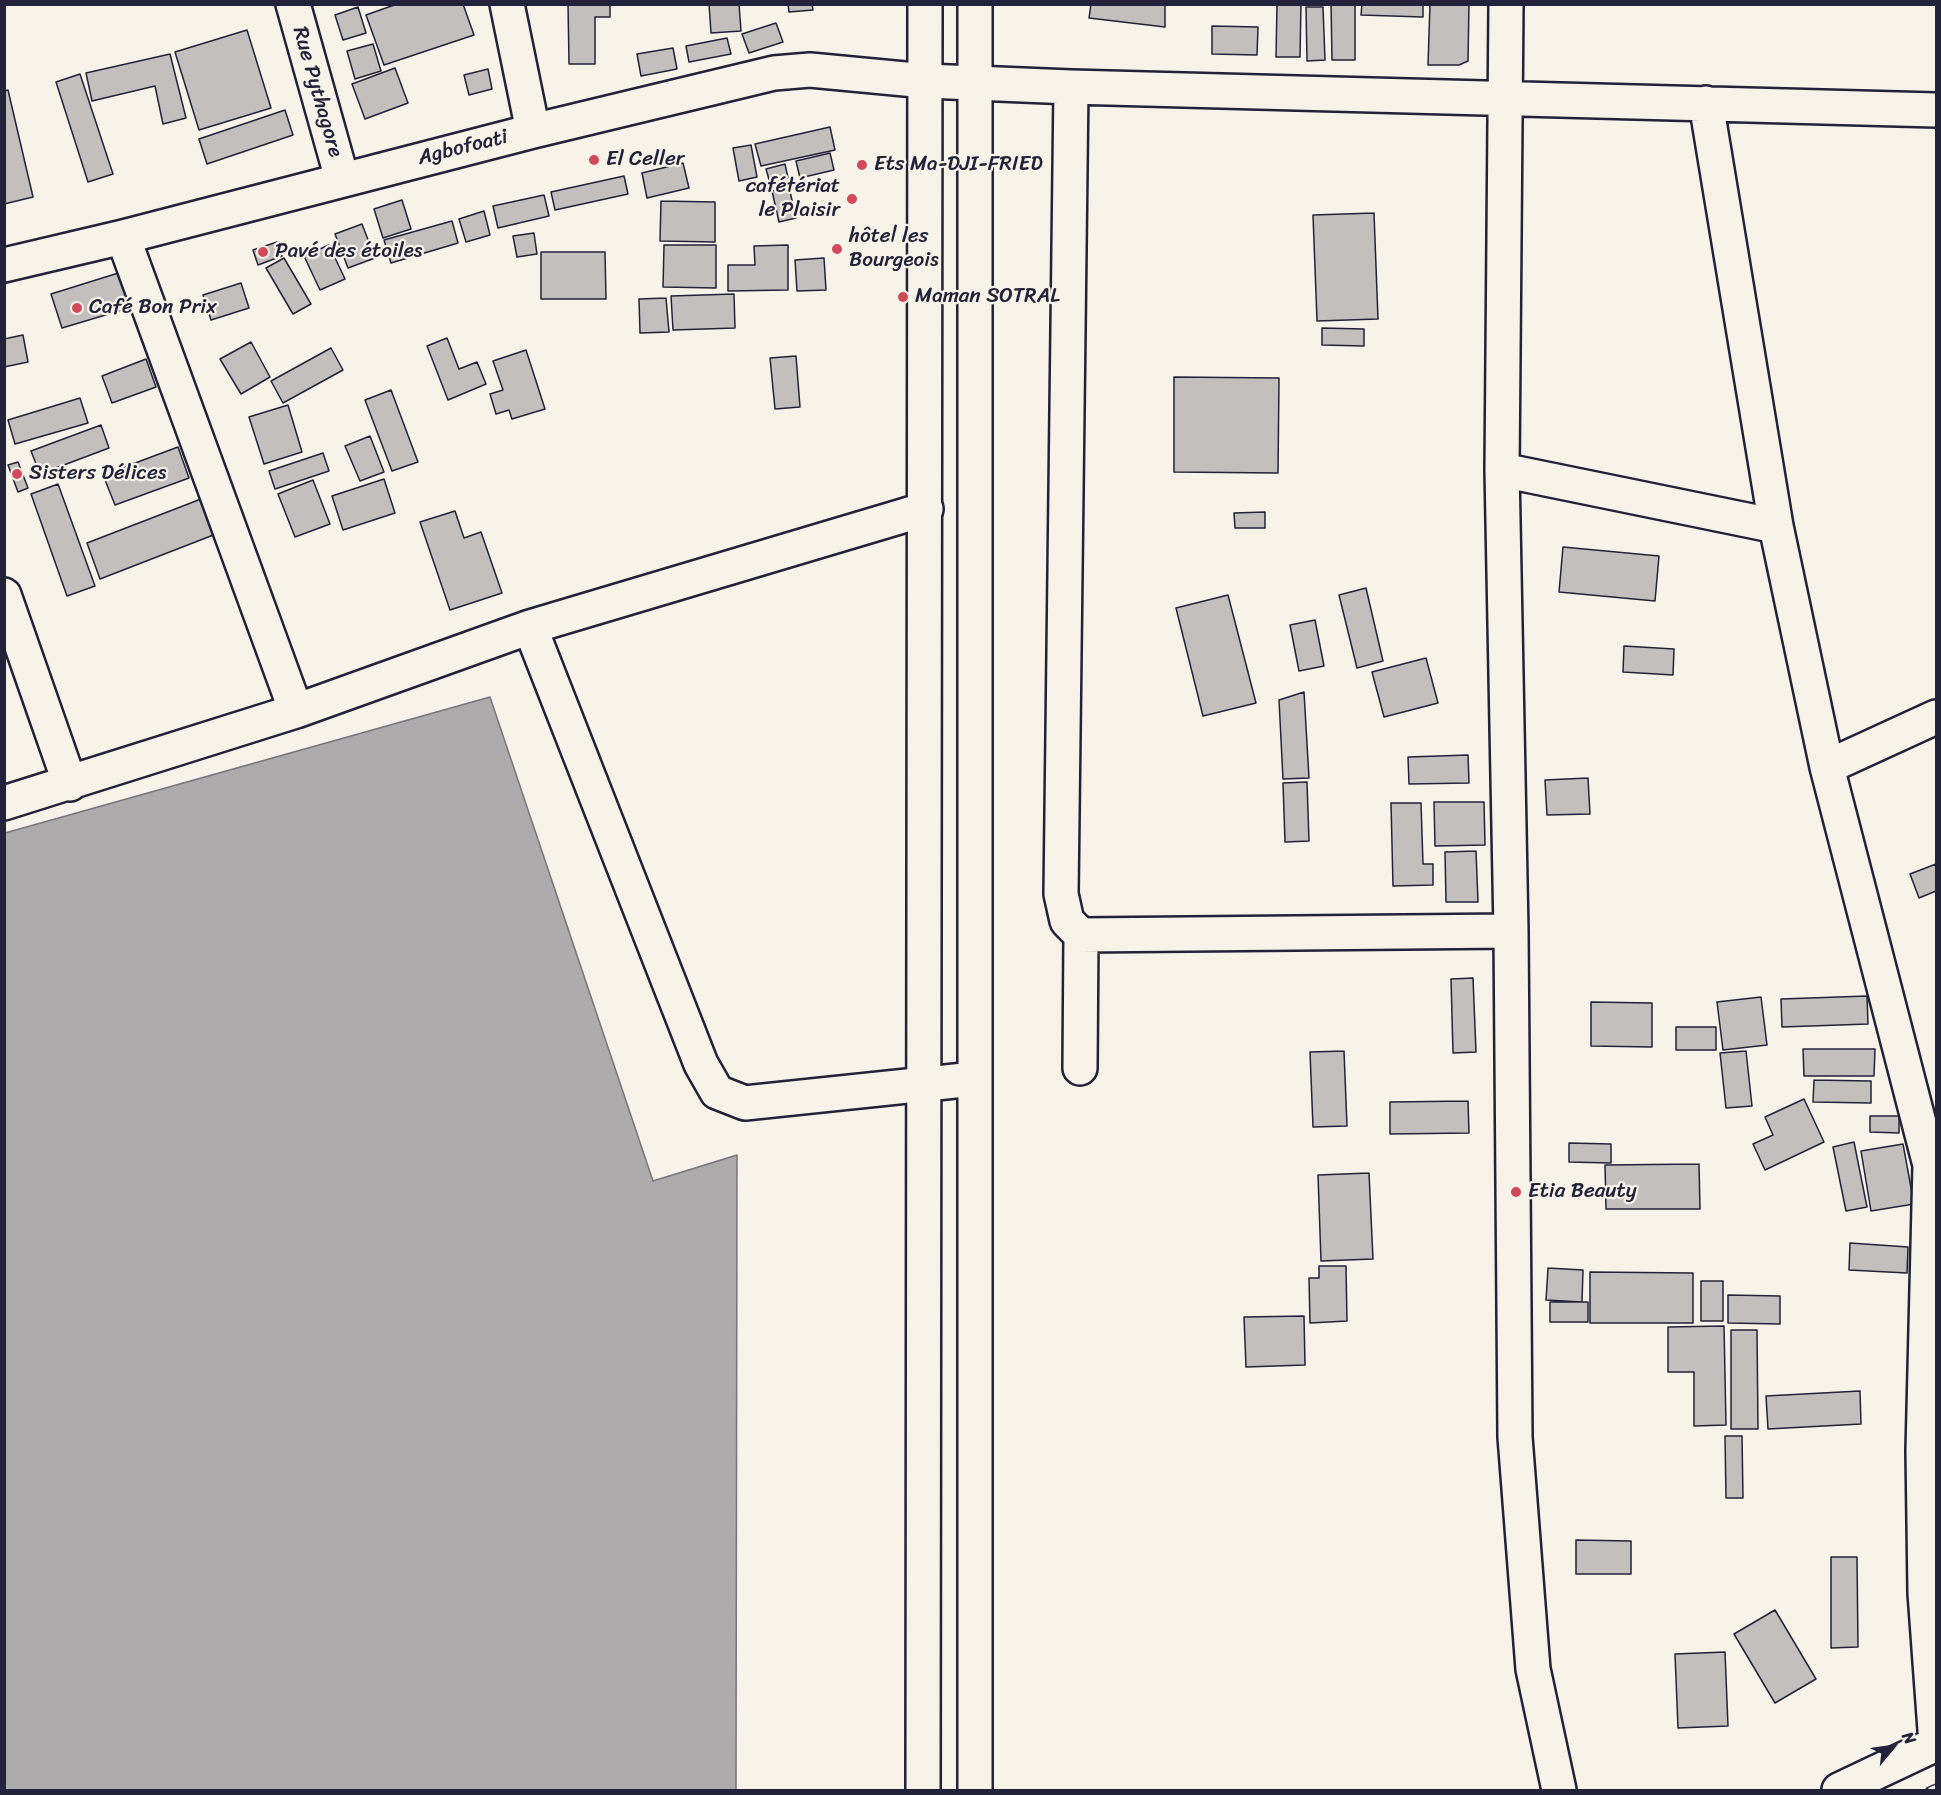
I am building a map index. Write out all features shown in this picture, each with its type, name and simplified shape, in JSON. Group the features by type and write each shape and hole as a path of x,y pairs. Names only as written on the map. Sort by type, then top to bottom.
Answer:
{"street":[{"name":"Rue Pythagore","path":"293,4 342,179"},
{"path":"507,4 533,131"},
{"path":"923,1791 926,4"},
{"path":"975,4 975,1791"},
{"path":"1506,4 1502,470 1511,931 1515,1437 1533,1669 1559,1791"},
{"name":"Agbofoati","path":"4,265 123,237 533,131 774,73 810,70 926,81 1071,87 1936,110"},
{"path":"1071,87 1061,894 1067,921 1081,935 1080,1068"},
{"path":"1706,103 1776,526 1827,767 1933,1164 1923,1451 1925,1593 1936,1744 1839,1791"},
{"path":"123,237 296,711"},
{"path":"1502,470 1776,526"},
{"path":"4,803 296,711 530,627 926,509"},
{"path":"4,595 70,784"},
{"path":"530,627 701,1064 717,1092 745,1103 974,1079"},
{"path":"1827,767 1936,717"},
{"path":"1081,935 1511,931"}],"shaded area":[{"path":"490,697 653,1181 737,1155 736,1790 5,1790 5,833"}],"building":[{"path":"397,4 463,4 474,35 384,65 366,15"},
{"path":"568,4 610,4 610,17 595,17 595,64 569,64"},
{"path":"709,4 739,4 741,31 711,33"},
{"path":"788,4 812,4 813,10 789,12"},
{"path":"1091,4 1165,4 1165,27 1089,18"},
{"path":"1277,4 1301,4 1300,57 1276,57"},
{"path":"1331,4 1355,4 1355,60 1332,60"},
{"path":"1362,4 1423,4 1423,17 1361,15"},
{"path":"1430,4 1469,4 1468,61 1459,65 1428,65"},
{"path":"358,7 366,33 343,40 335,15"},
{"path":"1306,7 1323,7 1325,60 1307,61"},
{"path":"776,23 783,42 749,53 742,34"},
{"path":"1212,26 1258,27 1257,55 1212,54"},
{"path":"247,30 271,108 199,130 175,52"},
{"path":"727,38 731,54 689,62 686,46"},
{"path":"373,44 381,71 355,79 347,51"},
{"path":"673,48 677,69 641,76 637,54"},
{"path":"170,54 186,118 163,124 155,86 92,101 86,73"},
{"path":"395,68 408,103 365,119 352,84"},
{"path":"488,69 492,89 469,95 464,75"},
{"path":"80,74 113,174 88,182 56,82"},
{"path":"8,90 33,197 4,204 4,91"},
{"path":"285,110 293,135 207,164 199,139"},
{"path":"830,127 835,150 761,166 755,144"},
{"path":"751,145 757,177 739,181 733,148"},
{"path":"830,153 834,170 800,178 796,161"},
{"path":"683,163 689,188 647,198 642,173"},
{"path":"785,164 788,178 770,183 766,169"},
{"path":"624,176 628,194 555,210 551,192"},
{"path":"789,187 796,218 779,222 772,191"},
{"path":"544,195 549,216 498,228 493,206"},
{"path":"402,200 411,229 383,238 374,209"},
{"path":"661,201 715,202 715,242 660,241"},
{"path":"484,211 490,235 466,242 459,219"},
{"path":"1374,213 1378,319 1317,321 1313,215"},
{"path":"452,221 458,243 391,263 384,240"},
{"path":"362,224 375,258 348,268 335,234"},
{"path":"534,233 537,254 517,257 513,236"},
{"path":"277,242 282,256 258,265 253,250"},
{"path":"329,245 345,279 320,290 304,256"},
{"path":"664,245 716,245 716,288 663,287"},
{"path":"788,245 788,290 728,291 728,265 755,265 754,246"},
{"path":"541,252 605,252 606,299 541,299"},
{"path":"284,258 311,304 293,314 266,268"},
{"path":"824,258 826,290 797,291 795,260"},
{"path":"128,270 139,305 62,328 51,294"},
{"path":"241,283 249,308 211,320 203,295"},
{"path":"734,294 735,328 673,330 671,296"},
{"path":"666,298 669,332 640,333 639,299"},
{"path":"1322,328 1364,329 1364,346 1322,345"},
{"path":"23,335 28,362 4,367 4,339"},
{"path":"447,338 459,369 477,362 486,384 448,400 427,346"},
{"path":"251,342 270,377 241,394 220,359"},
{"path":"331,348 343,370 283,403 271,381"},
{"path":"526,350 545,409 512,419 509,410 496,414 490,394 503,390 493,361"},
{"path":"796,356 800,407 775,409 770,358"},
{"path":"146,359 156,387 112,403 102,376"},
{"path":"1174,377 1279,378 1278,473 1174,472"},
{"path":"391,390 418,462 392,471 365,400"},
{"path":"80,398 88,423 15,444 8,420"},
{"path":"288,405 302,452 264,464 249,417"},
{"path":"101,425 109,448 40,474 31,451"},
{"path":"370,436 384,472 360,481 345,446"},
{"path":"178,447 189,478 115,505 103,475"},
{"path":"323,453 329,471 275,489 269,471"},
{"path":"18,462 28,488 18,492 8,465"},
{"path":"384,479 395,513 343,530 332,496"},
{"path":"313,480 330,524 295,537 278,494"},
{"path":"58,484 95,586 67,596 31,494"},
{"path":"201,499 216,534 100,579 87,543"},
{"path":"455,511 464,538 481,532 502,593 450,610 420,522"},
{"path":"1265,512 1265,528 1235,528 1234,513"},
{"path":"1563,547 1659,556 1655,601 1559,592"},
{"path":"1366,588 1383,661 1357,668 1339,595"},
{"path":"1228,595 1256,703 1203,716 1176,608"},
{"path":"1315,620 1324,666 1299,671 1290,625"},
{"path":"1624,646 1674,649 1673,675 1623,672"},
{"path":"1426,658 1438,703 1384,717 1372,672"},
{"path":"1304,692 1309,778 1283,779 1279,700"},
{"path":"1468,755 1469,783 1409,784 1408,757"},
{"path":"1588,778 1590,814 1547,815 1545,780"},
{"path":"1307,782 1309,841 1285,842 1283,783"},
{"path":"1434,802 1484,802 1485,845 1435,846"},
{"path":"1391,803 1421,803 1423,864 1433,864 1433,885 1393,886"},
{"path":"1476,851 1478,902 1446,902 1445,852"},
{"path":"1936,864 1936,891 1919,898 1910,874"},
{"path":"1473,978 1476,1052 1453,1053 1451,979"},
{"path":"1867,996 1868,1024 1782,1027 1781,999"},
{"path":"1761,997 1767,1045 1723,1050 1717,1002"},
{"path":"1591,1002 1652,1003 1652,1047 1591,1046"},
{"path":"1676,1027 1716,1027 1716,1050 1676,1050"},
{"path":"1803,1049 1875,1049 1874,1076 1804,1076"},
{"path":"1344,1051 1347,1126 1313,1127 1310,1052"},
{"path":"1746,1051 1752,1106 1726,1108 1720,1053"},
{"path":"1814,1080 1871,1081 1871,1103 1813,1102"},
{"path":"1804,1099 1824,1142 1765,1170 1753,1144 1773,1135 1765,1117"},
{"path":"1468,1101 1469,1133 1390,1134 1390,1102"},
{"path":"1870,1116 1899,1116 1899,1133 1870,1132"},
{"path":"1854,1142 1867,1207 1846,1211 1833,1147"},
{"path":"1569,1143 1611,1144 1611,1163 1569,1162"},
{"path":"1903,1144 1914,1204 1871,1211 1861,1151"},
{"path":"1699,1164 1700,1209 1606,1209 1605,1165"},
{"path":"1369,1173 1373,1259 1321,1261 1318,1175"},
{"path":"1850,1243 1908,1247 1907,1273 1849,1270"},
{"path":"1319,1266 1346,1266 1347,1321 1310,1323 1309,1278 1319,1278"},
{"path":"1548,1268 1583,1270 1582,1302 1546,1300"},
{"path":"1590,1272 1693,1273 1693,1323 1590,1323"},
{"path":"1701,1281 1723,1281 1723,1321 1701,1321"},
{"path":"1728,1295 1780,1296 1780,1324 1728,1323"},
{"path":"1550,1302 1588,1302 1588,1322 1550,1322"},
{"path":"1304,1316 1305,1365 1246,1367 1244,1317"},
{"path":"1724,1326 1726,1425 1694,1426 1694,1372 1668,1372 1668,1327"},
{"path":"1731,1330 1757,1330 1758,1429 1731,1429"},
{"path":"1860,1391 1861,1424 1768,1429 1766,1396"},
{"path":"1725,1436 1742,1436 1743,1498 1726,1498"},
{"path":"1576,1540 1631,1541 1631,1574 1576,1574"},
{"path":"1831,1557 1857,1557 1858,1647 1831,1648"},
{"path":"1775,1610 1816,1679 1775,1703 1734,1634"},
{"path":"1725,1652 1728,1726 1678,1728 1675,1654"}],"railway":[{"path":"1929,1790 1936,1787"}],"place":[{"name":"El Celler","path":"594,160"},
{"name":"Ets Ma-DJI-FRIED","path":"862,165"},
{"name":"cafétériat le Plaisir","path":"852,199"},
{"name":"hôtel les Bourgeois","path":"837,249"},
{"name":"Pavé des étoiles","path":"263,252"},
{"name":"Maman SOTRAL","path":"903,297"},
{"name":"Café Bon Prix","path":"77,308"},
{"name":"Sisters Délices","path":"17,474"},
{"name":"Etia Beauty","path":"1516,1192"}]}
